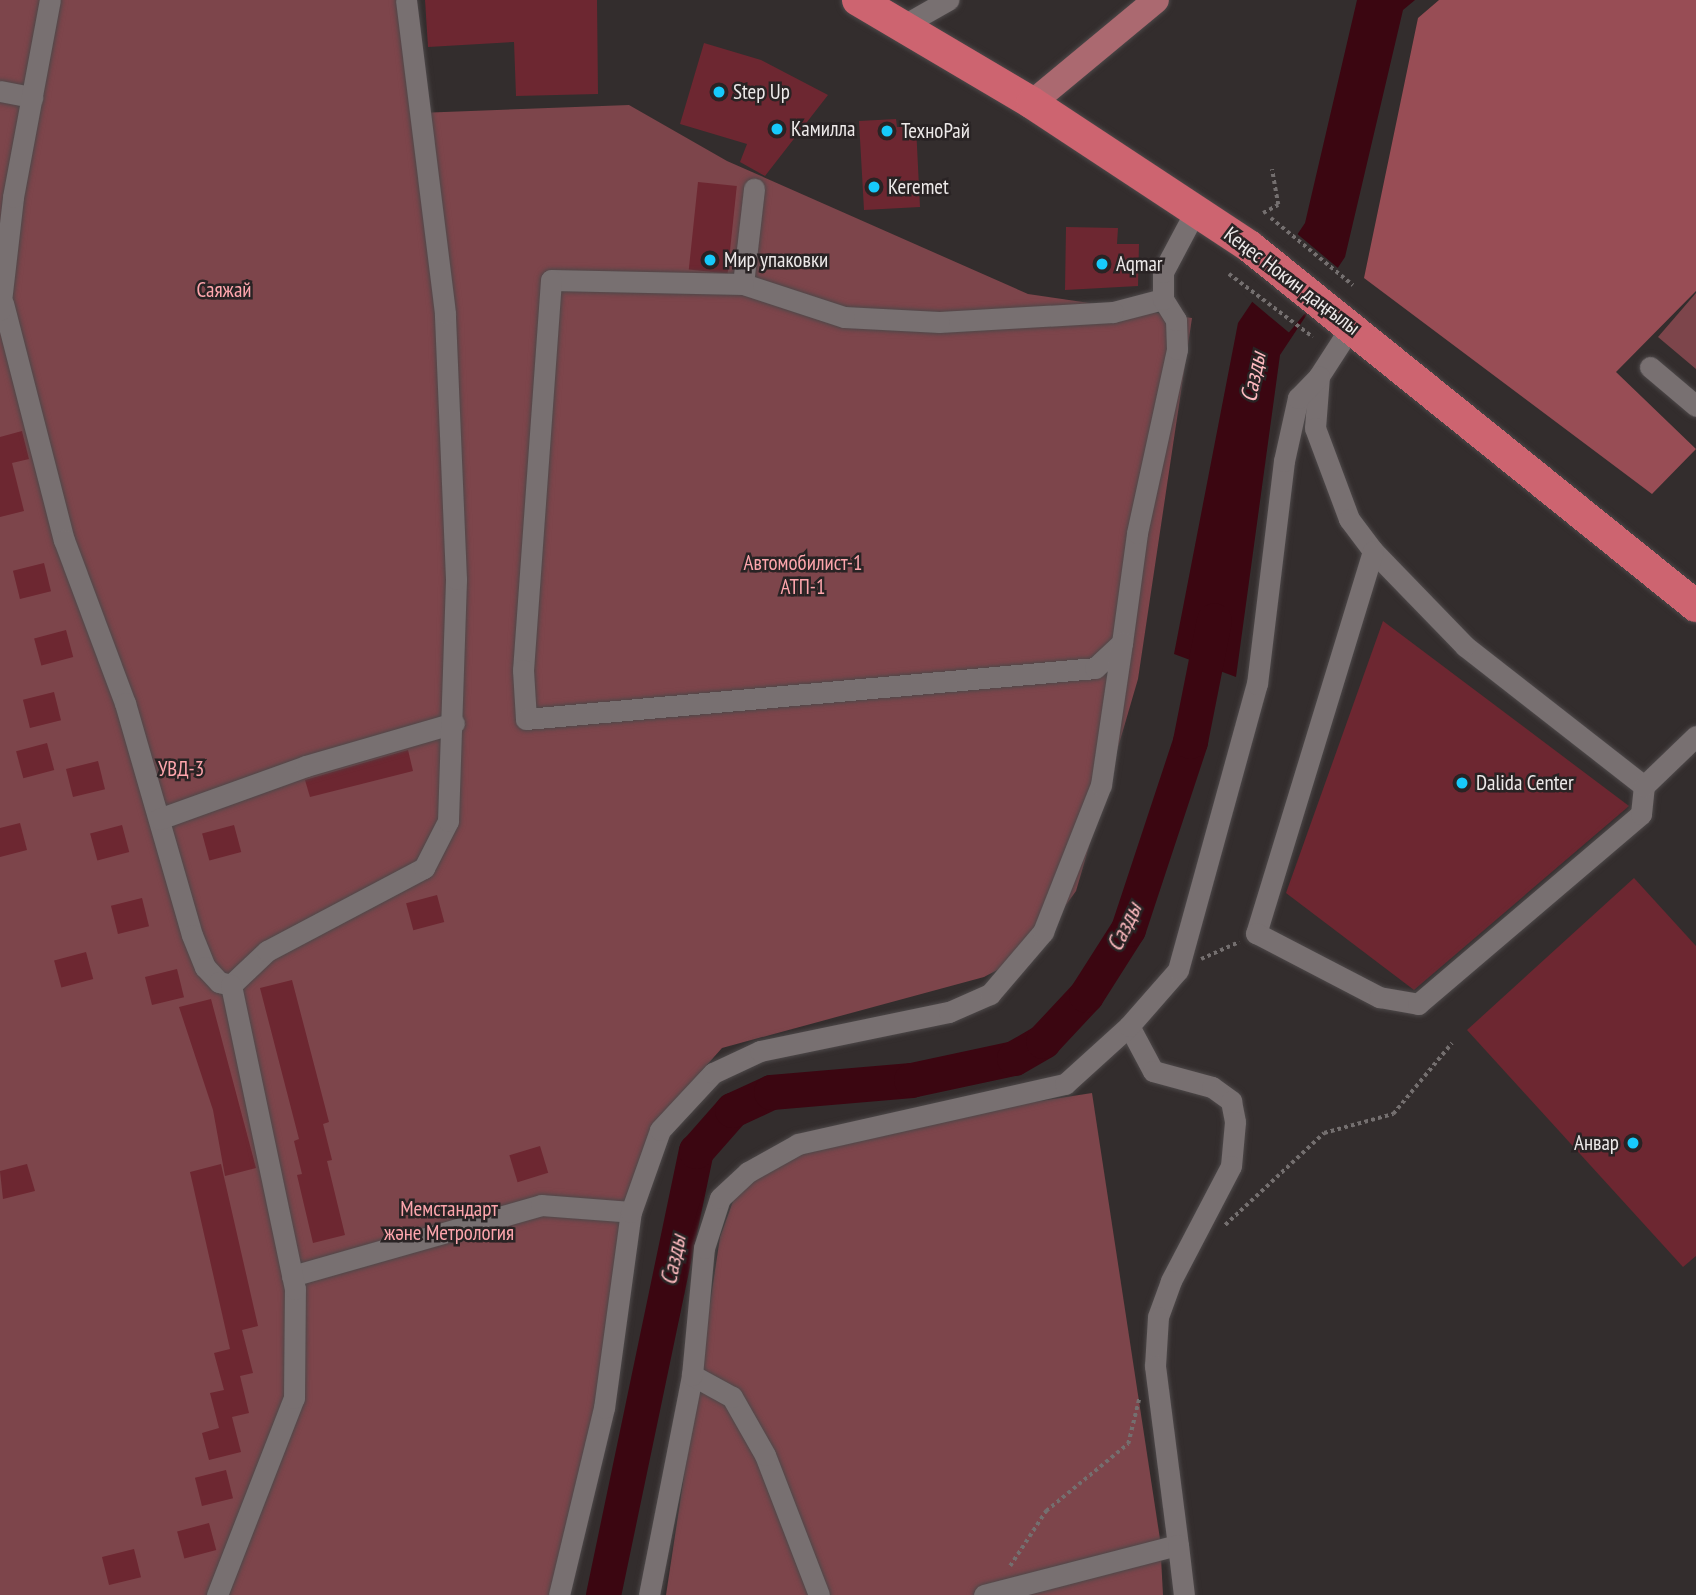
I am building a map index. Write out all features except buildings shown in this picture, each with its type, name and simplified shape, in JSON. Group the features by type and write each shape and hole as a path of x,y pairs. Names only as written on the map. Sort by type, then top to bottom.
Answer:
{"highway":[{"name":"Кеңес Нокин даңғылы","path":"858,0 1032,103 1249,246 1343,317 1696,606"}],"main road":[{"path":"1032,103 1156,0"}],"street":[{"path":"50,0 32,97 1,307 64,540 125,703 205,967 219,982 231,985"},
{"path":"231,985 267,951 398,887 429,863 448,821 454,723 456,579 445,313 406,0"},
{"path":"904,25 948,0"},
{"path":"0,91 32,97"},
{"path":"743,284 754,189"},
{"path":"559,1595 604,1408 631,1212 660,1130 713,1073 760,1051 949,1012 990,994 1043,932 1101,785 1137,533 1177,348 1175,320 1163,299 1163,272 1196,210"},
{"path":"1122,643 1095,668 526,719 523,670 551,280 743,284 844,317 939,322 1113,312 1163,299"},
{"path":"1343,317 1319,376 1315,428 1349,519 1373,551 1465,646 1644,786"},
{"path":"1650,368 1696,406"},
{"path":"649,1595 692,1375 704,1248 720,1198 748,1171 798,1144 1065,1084 1129,1026 1178,970 1257,684 1284,461 1298,398 1319,376"},
{"path":"1373,551 1256,933 1379,997 1418,1004 1641,814 1644,786 1696,736"},
{"path":"159,819 306,766 454,723"},
{"path":"217,1595 293,1398 292,1276 231,985"},
{"path":"1129,1026 1153,1071 1212,1087 1231,1101 1235,1122 1231,1166 1171,1281 1158,1317 1155,1366 1184,1595"},
{"path":"292,1276 541,1205 631,1212"},
{"path":"692,1375 732,1397 765,1454 819,1595"},
{"path":"984,1595 1178,1545"}],"path":[{"path":"1263,213 1278,205 1272,170"},
{"path":"1271,218 1353,285"},
{"path":"1229,274 1313,337"},
{"path":"1178,970 1256,933"},
{"path":"1220,1229 1324,1133 1393,1114 1452,1043"},
{"path":"1004,1569 1015,1563 1046,1511 1128,1444 1131,1414 1155,1366"}],"green space":[{"path":"0,0 406,0 418,113 629,105 727,161 1028,294 1192,318 1138,679 1076,891 1032,952 984,977 722,1048 673,1103 639,1170 589,1516 569,1595 0,1595"},
{"path":"1696,293 1696,369 1658,337"},
{"path":"1092,1093 1160,1539 1163,1595 666,1595 720,1237 741,1179 823,1135"}],"shaded area":[{"path":"1439,0 1696,0 1696,291 1616,372 1696,449 1652,494 1364,278 1418,18"}],"water":[{"path":"1357,0 1415,0 1403,10 1345,257 1280,355 1236,677 1174,654 1238,323 1305,223"}],"pier":[{"path":"1295,232 1341,271 1289,333 1243,294"}],"waterway":[{"name":"Сазды","path":"603,1595 696,1151 732,1110 771,1092 911,1080 1014,1058 1043,1041 1086,995 1128,929 1190,741 1214,620"}],"place":[{"name":"Step Up","path":"719,92"},
{"name":"Камилла","path":"777,129"},
{"name":"ТехноРай","path":"887,131"},
{"name":"Keremet","path":"874,187"},
{"name":"Мир упаковки","path":"710,260"},
{"name":"Aqmar","path":"1102,264"},
{"name":"Dalida Center","path":"1462,783"},
{"name":"Анвар","path":"1633,1143"}],"park label":[{"name":"Саяжай","path":"224,290"},
{"name":"Автомобилист-1 АТП-1","path":"803,575"},
{"name":"УВД-3","path":"181,769"},
{"name":"Мемстандарт және Метрология","path":"449,1221"}]}
